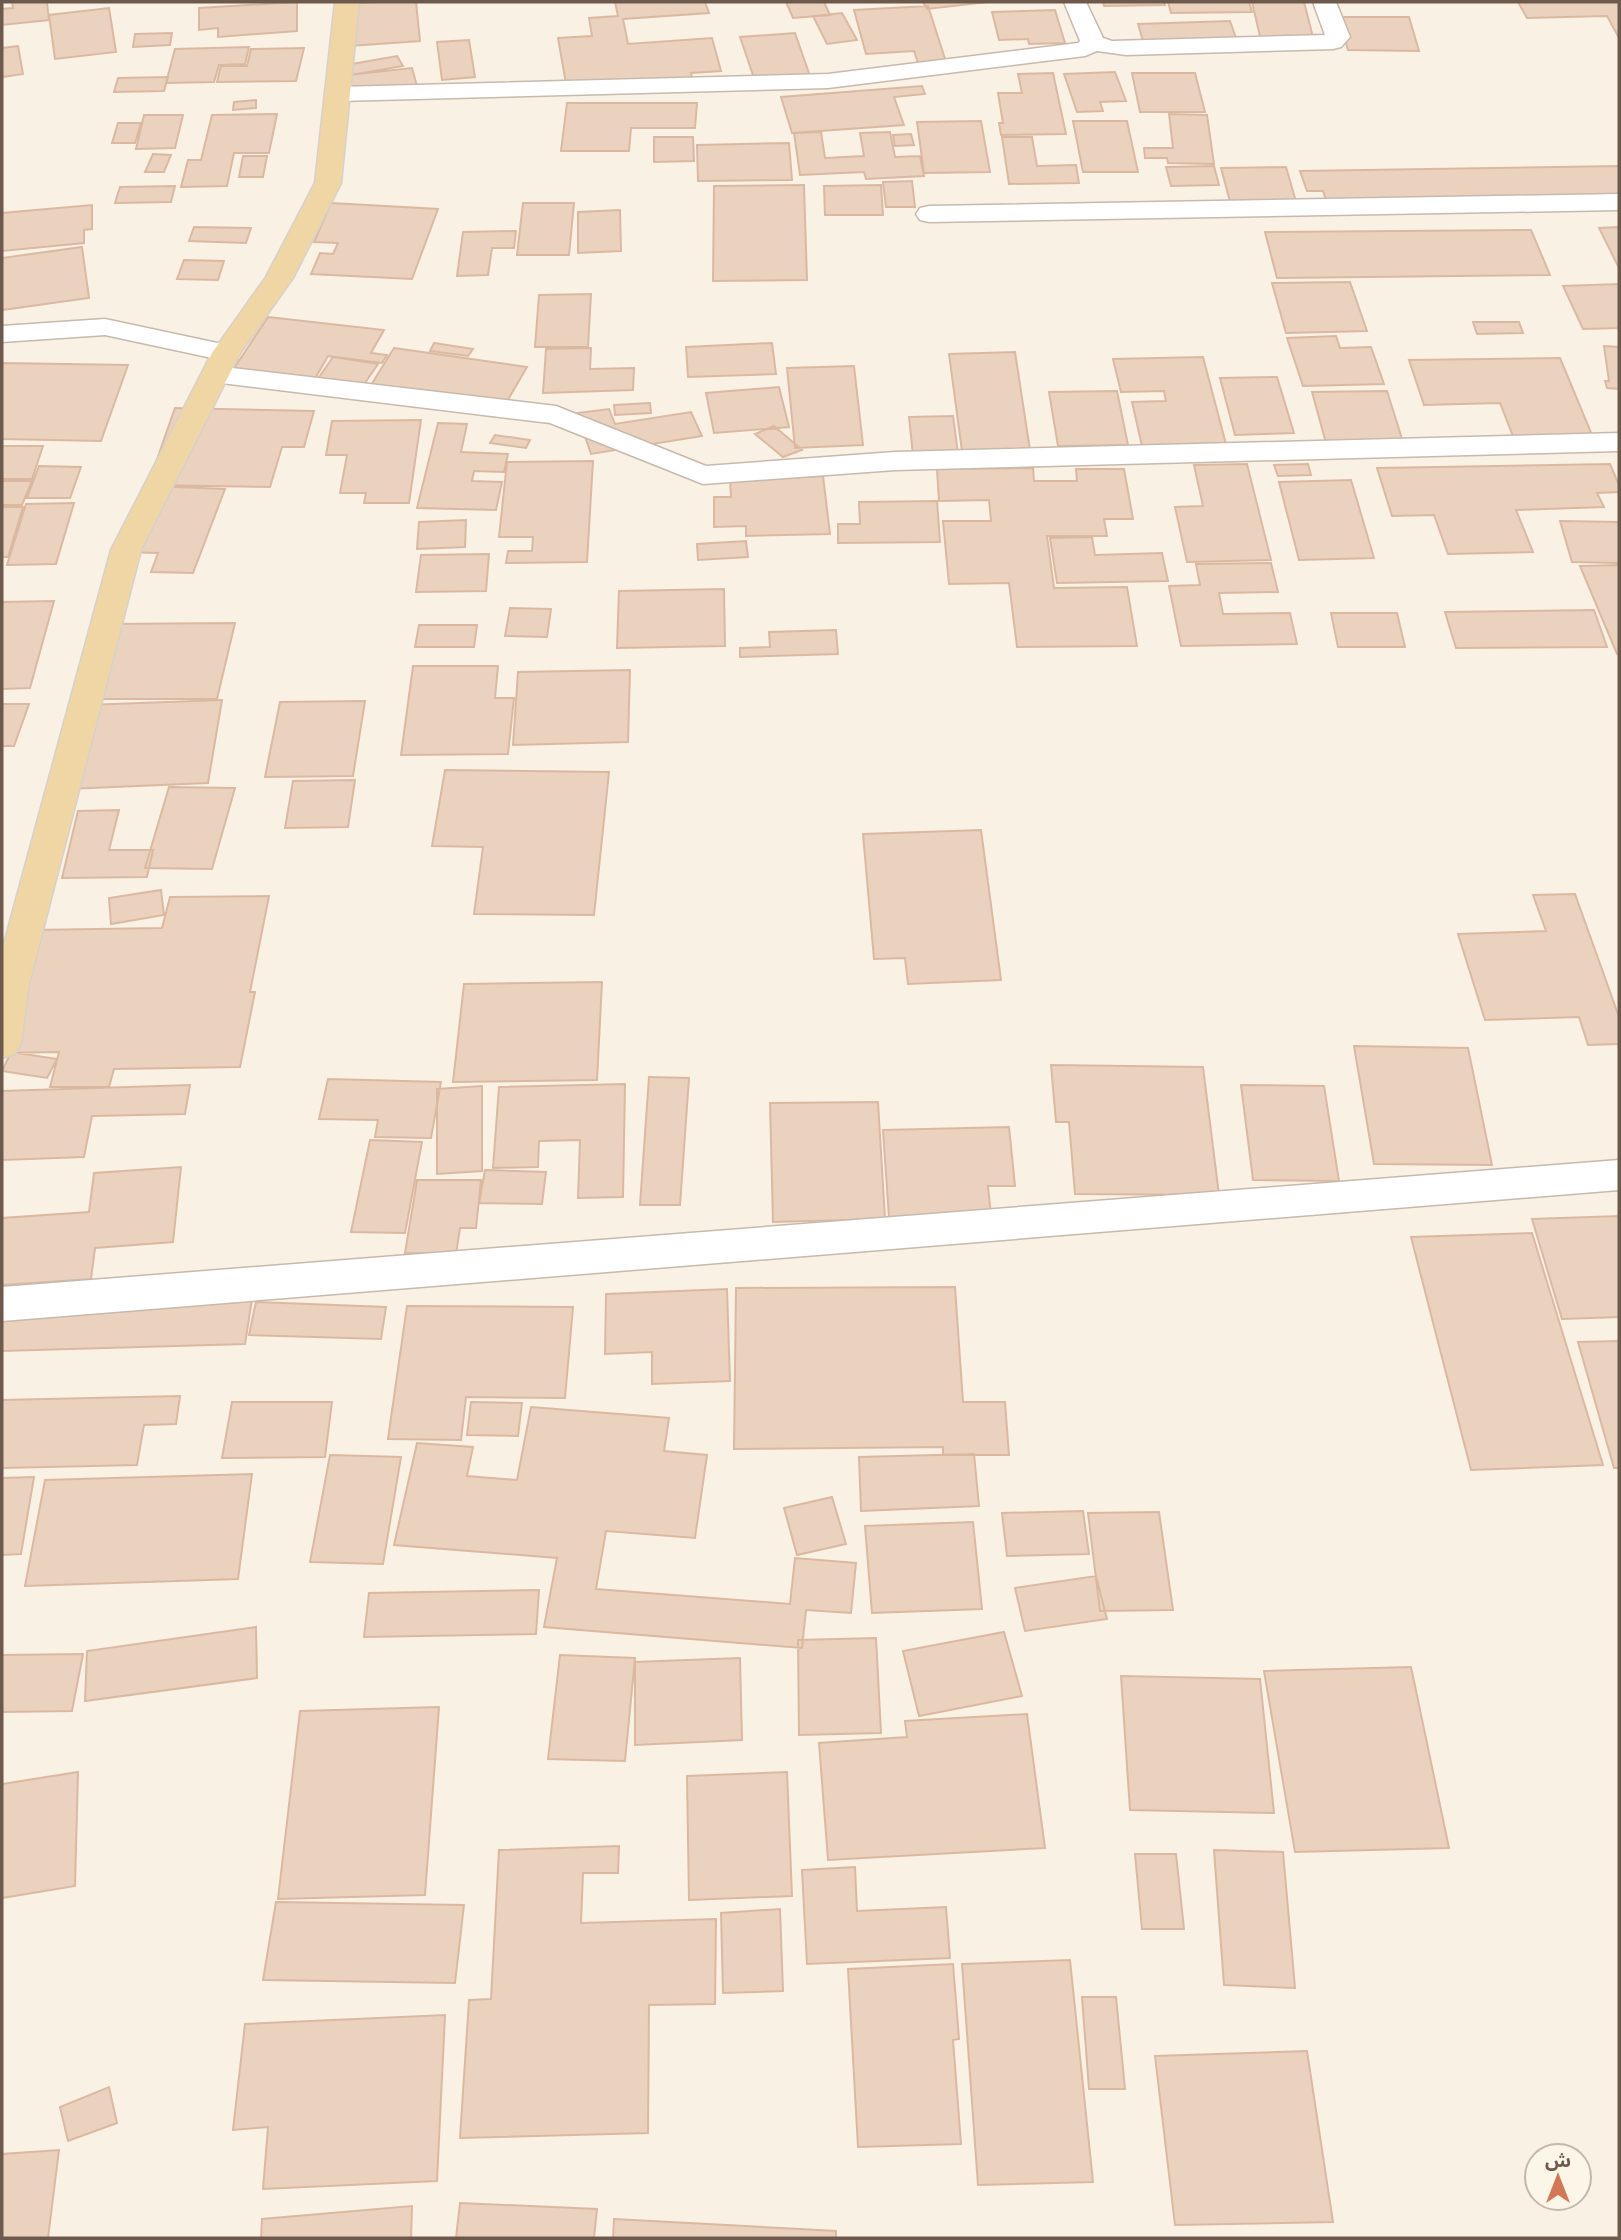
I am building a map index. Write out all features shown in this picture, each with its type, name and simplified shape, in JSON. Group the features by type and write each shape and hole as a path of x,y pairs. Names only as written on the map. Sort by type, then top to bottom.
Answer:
{"main road":[{"path":"2,1044 7,984 126,550 221,364 279,278 328,183 347,2"}],"street":[{"path":"1075,2 1093,43"},
{"path":"339,94 828,81 1085,48 1093,43 1126,48 1333,42 1338,37 1325,2"},
{"path":"929,214 1619,202"},
{"path":"2,334 105,327 221,364 556,415 703,475 895,461 1619,442"},
{"path":"2,1304 1619,1175"}],"building":[{"path":"12,2 47,2 49,20 2,25 2,9 13,8"},
{"path":"297,2 297,31 218,37 218,28 199,30 199,8"},
{"path":"416,2 420,41 350,46 347,4"},
{"path":"615,2 705,2 709,13 623,19 628,44 712,38 721,71 691,73 692,79 566,84 558,38 592,36 589,18 618,16"},
{"path":"786,2 824,2 830,15 793,18"},
{"path":"923,2 988,2 927,9"},
{"path":"1103,2 1164,2 1165,5 1104,6"},
{"path":"1168,2 1249,2 1252,12 1171,13"},
{"path":"1252,2 1304,2 1315,45 1262,45"},
{"path":"1518,2 1619,2 1619,38 1607,16 1527,18"},
{"path":"928,6 948,68 920,69 914,51 866,54 854,10"},
{"path":"109,8 116,52 55,59 49,15"},
{"path":"1055,10 1065,43 1029,44 1028,39 999,40 992,12"},
{"path":"842,13 857,40 827,44 813,16"},
{"path":"1339,17 1409,17 1419,51 1348,50"},
{"path":"1230,21 1240,49 1146,51 1138,24"},
{"path":"172,33 170,45 133,47 135,34"},
{"path":"795,33 810,76 755,81 740,37"},
{"path":"469,40 475,77 442,80 437,42"},
{"path":"18,46 23,74 2,77 2,48"},
{"path":"249,47 245,64 219,65 214,82 166,83 175,49"},
{"path":"304,48 296,81 217,82 221,66 247,66 251,49"},
{"path":"397,56 403,66 351,75 346,65"},
{"path":"412,68 418,90 353,97 348,75"},
{"path":"1115,72 1126,101 1100,102 1103,111 1077,112 1064,74"},
{"path":"1053,73 1066,134 1001,135 999,123 1003,123 998,93 1022,93 1018,74"},
{"path":"1132,73 1195,73 1205,112 1140,112"},
{"path":"168,77 164,91 114,92 118,78"},
{"path":"922,86 925,94 894,97 904,125 792,133 781,97"},
{"path":"256,100 256,108 233,110 234,102"},
{"path":"567,103 697,103 695,128 631,128 629,151 561,151"},
{"path":"277,114 269,153 234,153 227,186 181,187 188,160 201,160 212,115"},
{"path":"1169,114 1207,115 1214,164 1168,163 1167,158 1145,158 1144,148 1173,148"},
{"path":"144,115 183,115 175,148 136,149"},
{"path":"981,121 990,172 924,173 917,122"},
{"path":"1073,121 1127,121 1138,172 1083,172"},
{"path":"118,123 141,123 135,143 112,143"},
{"path":"821,132 825,158 864,156 860,133 890,132 895,157 920,156 924,176 866,179 864,172 800,175 794,133"},
{"path":"911,134 914,145 895,146 893,135"},
{"path":"654,137 693,137 694,161 654,162"},
{"path":"1002,137 1032,137 1037,166 1076,165 1079,183 1009,184"},
{"path":"789,143 792,180 698,181 697,145"},
{"path":"153,154 171,155 164,172 145,172"},
{"path":"243,156 267,156 263,177 239,177"},
{"path":"1214,166 1219,185 1171,186 1166,167"},
{"path":"1619,166 1619,208 1331,214 1323,191 1307,191 1300,171"},
{"path":"1286,167 1299,212 1233,213 1221,168"},
{"path":"912,181 915,207 886,207 883,182"},
{"path":"804,185 807,280 713,281 714,186"},
{"path":"881,185 883,215 825,215 824,186"},
{"path":"175,186 171,202 115,203 120,187"},
{"path":"331,203 438,209 412,279 311,274 320,253 333,254 338,243 314,242"},
{"path":"523,203 574,203 569,255 517,255"},
{"path":"92,205 92,229 84,230 84,243 2,251 2,213"},
{"path":"620,210 621,251 578,253 578,212"},
{"path":"194,227 251,228 246,243 189,241"},
{"path":"1619,227 1619,268 1599,228"},
{"path":"1531,230 1550,275 1277,278 1265,232"},
{"path":"516,231 514,248 492,248 488,275 457,276 463,232"},
{"path":"82,247 89,298 2,310 2,258"},
{"path":"184,260 224,261 218,280 177,279"},
{"path":"1350,282 1367,331 1286,333 1272,283"},
{"path":"1619,284 1619,328 1583,329 1563,286"},
{"path":"591,294 588,347 535,347 539,295"},
{"path":"268,317 384,330 371,353 387,355 382,363 328,356 309,389 227,379"},
{"path":"1473,322 1519,322 1523,333 1477,334"},
{"path":"1336,336 1340,348 1371,347 1384,384 1303,386 1287,338"},
{"path":"434,343 473,349 468,356 430,351"},
{"path":"772,343 776,374 688,377 686,347"},
{"path":"1604,346 1619,347 1619,389 1607,388 1605,381 1609,381"},
{"path":"394,348 527,367 498,417 363,398"},
{"path":"591,348 590,369 634,368 633,390 543,393 546,349"},
{"path":"1015,352 1030,450 962,451 949,354"},
{"path":"333,357 378,364 358,393 313,386"},
{"path":"1203,357 1226,444 1142,446 1132,402 1166,401 1164,391 1121,392 1113,359"},
{"path":"1560,358 1597,447 1518,449 1500,403 1424,405 1409,360"},
{"path":"2,363 128,365 101,441 2,439"},
{"path":"854,366 863,445 795,448 787,368"},
{"path":"1277,377 1294,433 1235,435 1220,378"},
{"path":"779,387 789,427 714,433 706,393"},
{"path":"1117,391 1128,445 1058,446 1049,392"},
{"path":"1387,391 1403,442 1326,443 1312,392"},
{"path":"650,403 651,413 615,415 614,405"},
{"path":"175,408 314,411 304,447 282,447 270,487 148,485"},
{"path":"609,409 615,424 691,412 702,436 591,454 577,413"},
{"path":"953,416 958,454 913,455 909,417"},
{"path":"421,420 409,503 364,503 366,493 340,493 347,455 326,455 332,421"},
{"path":"438,423 467,424 461,452 508,454 504,472 474,471 472,481 502,482 496,510 417,508"},
{"path":"774,426 802,450 783,457 755,434"},
{"path":"495,435 530,440 526,448 490,443"},
{"path":"2,446 43,446 32,479 2,479"},
{"path":"593,461 587,562 506,563 508,551 532,551 533,537 499,537 507,462"},
{"path":"1247,464 1271,560 1187,562 1175,507 1203,506 1194,465"},
{"path":"1308,464 1311,475 1278,476 1274,465"},
{"path":"1610,464 1619,485 1619,492 1597,493 1604,507 1516,510 1533,552 1448,554 1434,515 1392,516 1377,468"},
{"path":"39,466 81,467 70,498 27,498"},
{"path":"1033,468 1034,481 1077,481 1076,469 1124,469 1133,519 1104,519 1107,536 1047,536 1054,588 1127,587 1137,646 1017,647 1009,583 949,584 943,521 991,521 989,500 939,501 937,469"},
{"path":"823,476 830,534 746,536 746,526 714,527 714,497 731,497 730,479"},
{"path":"1351,480 1374,558 1299,560 1279,482"},
{"path":"2,481 32,481 22,505 2,505"},
{"path":"152,486 225,489 193,573 151,572 158,553 125,552"},
{"path":"937,501 940,542 838,543 838,524 860,524 859,502"},
{"path":"74,503 56,564 7,565 26,504"},
{"path":"2,507 23,507 8,557 2,557"},
{"path":"466,520 465,547 417,549 419,522"},
{"path":"1560,521 1619,522 1619,563 1572,562"},
{"path":"1092,537 1095,555 1162,553 1168,581 1057,583 1050,538"},
{"path":"746,541 748,557 698,560 697,544"},
{"path":"489,554 486,591 416,592 421,555"},
{"path":"1271,563 1278,592 1219,593 1223,614 1290,613 1297,644 1181,646 1169,586 1200,585 1196,564"},
{"path":"1619,565 1619,654 1617,654 1580,566"},
{"path":"724,589 725,646 617,648 619,591"},
{"path":"54,601 30,688 2,689 2,602"},
{"path":"510,608 551,609 547,637 505,636"},
{"path":"1594,610 1607,647 1456,648 1445,612"},
{"path":"1331,613 1397,613 1405,647 1338,647"},
{"path":"235,623 217,699 85,699 107,624"},
{"path":"419,625 477,625 474,647 415,647"},
{"path":"836,630 838,654 740,657 740,648 770,647 769,632"},
{"path":"413,666 498,666 495,698 514,698 508,754 401,755"},
{"path":"630,670 628,742 513,745 518,672"},
{"path":"222,700 208,783 68,789 86,705"},
{"path":"365,701 353,776 265,777 280,702"},
{"path":"2,704 29,704 14,746 2,746"},
{"path":"445,770 609,772 594,915 474,914 483,847 432,846"},
{"path":"355,780 348,827 285,828 293,781"},
{"path":"169,787 235,788 212,869 145,868"},
{"path":"119,810 109,850 153,850 147,877 62,878 78,811"},
{"path":"981,830 1001,980 908,984 905,958 874,959 863,834"},
{"path":"161,890 164,915 111,924 109,898"},
{"path":"1575,894 1619,1017 1619,1044 1588,1045 1579,1017 1485,1020 1458,934 1546,931 1533,895"},
{"path":"269,896 250,992 255,992 240,1067 114,1069 109,1087 50,1087 59,1052 2,1053 2,1035 31,930 162,928 170,897"},
{"path":"602,982 597,1080 453,1082 464,984"},
{"path":"1354,1046 1468,1048 1492,1165 1374,1164"},
{"path":"11,1052 57,1059 47,1078 2,1071"},
{"path":"1051,1065 1203,1067 1219,1195 1075,1194 1069,1122 1056,1122"},
{"path":"649,1077 689,1078 680,1205 640,1205"},
{"path":"328,1079 441,1082 431,1138 375,1137 378,1120 319,1119"},
{"path":"625,1084 623,1197 578,1198 580,1140 539,1141 538,1167 493,1168 499,1087"},
{"path":"190,1085 185,1114 92,1116 84,1157 2,1160 2,1091"},
{"path":"1241,1085 1324,1086 1339,1181 1253,1180"},
{"path":"482,1086 482,1171 437,1174 437,1089"},
{"path":"878,1102 885,1219 773,1222 770,1103"},
{"path":"1009,1127 1015,1186 988,1186 991,1215 889,1217 883,1130"},
{"path":"370,1140 422,1142 405,1233 351,1232"},
{"path":"181,1167 173,1242 95,1248 91,1279 2,1285 2,1218 89,1212 94,1173"},
{"path":"485,1170 546,1172 542,1204 479,1203"},
{"path":"417,1180 481,1180 476,1228 460,1228 456,1254 405,1253"},
{"path":"1619,1216 1619,1317 1562,1319 1532,1219"},
{"path":"1532,1233 1603,1465 1471,1470 1411,1237"},
{"path":"955,1287 963,1402 1005,1402 1009,1455 943,1455 943,1447 734,1449 736,1288"},
{"path":"727,1289 730,1381 652,1384 652,1352 605,1354 606,1294"},
{"path":"252,1299 245,1344 2,1351 2,1305"},
{"path":"256,1302 386,1307 381,1339 249,1335"},
{"path":"407,1306 573,1307 565,1398 466,1397 461,1440 388,1439"},
{"path":"1619,1341 1619,1468 1614,1468 1578,1342"},
{"path":"180,1396 176,1424 144,1425 137,1465 2,1468 2,1400"},
{"path":"232,1402 332,1402 325,1457 222,1458"},
{"path":"471,1402 522,1403 518,1436 467,1435"},
{"path":"531,1407 669,1418 664,1451 707,1455 695,1538 606,1531 596,1589 790,1604 795,1558 856,1563 851,1613 806,1610 802,1648 544,1627 557,1558 394,1545 417,1443 473,1447 467,1476 517,1480"},
{"path":"974,1454 979,1506 861,1511 859,1457"},
{"path":"330,1455 401,1457 383,1564 310,1562"},
{"path":"252,1474 238,1579 25,1586 45,1480"},
{"path":"34,1477 21,1554 2,1555 2,1478"},
{"path":"832,1497 846,1544 797,1555 784,1508"},
{"path":"1083,1511 1089,1554 1007,1556 1002,1513"},
{"path":"1159,1512 1173,1610 1100,1611 1088,1513"},
{"path":"973,1522 982,1609 872,1613 865,1526"},
{"path":"1096,1576 1107,1619 1025,1631 1015,1588"},
{"path":"539,1590 536,1634 364,1637 369,1593"},
{"path":"256,1627 257,1678 85,1701 87,1651"},
{"path":"1004,1632 1022,1696 919,1716 903,1651"},
{"path":"876,1638 881,1733 799,1735 798,1640"},
{"path":"83,1654 72,1711 2,1712 2,1655"},
{"path":"560,1655 635,1658 625,1761 548,1759"},
{"path":"740,1658 742,1740 635,1745 635,1662"},
{"path":"1411,1667 1449,1848 1295,1852 1264,1671"},
{"path":"1121,1676 1260,1679 1274,1813 1130,1810"},
{"path":"439,1707 425,1895 278,1899 300,1711"},
{"path":"1027,1714 1045,1848 828,1860 819,1743 907,1737 905,1721"},
{"path":"78,1772 75,1886 2,1898 2,1784"},
{"path":"787,1772 792,1896 689,1900 687,1776"},
{"path":"619,1846 618,1873 583,1873 581,1923 716,1919 715,2004 649,2005 648,2133 460,2138 469,2000 491,1999 499,1850"},
{"path":"1214,1850 1283,1852 1295,1988 1224,1985"},
{"path":"1135,1854 1176,1854 1184,1929 1142,1929"},
{"path":"855,1867 857,1911 946,1907 950,1958 807,1964 802,1870"},
{"path":"276,1902 464,1905 455,1983 263,1980"},
{"path":"780,1909 783,1991 723,1993 721,1913"},
{"path":"1070,1960 1093,2182 978,2185 962,1964"},
{"path":"953,1964 959,2039 953,2040 961,2144 858,2147 848,1969"},
{"path":"1082,1997 1116,1997 1125,2089 1089,2089"},
{"path":"445,2015 437,2181 263,2189 268,2127 233,2130 245,2024"},
{"path":"1307,2051 1333,2222 1175,2225 1155,2056"},
{"path":"109,2087 117,2123 68,2141 60,2107"},
{"path":"59,2150 48,2238 2,2238 2,2154"},
{"path":"460,2203 597,2209 594,2238 456,2238"},
{"path":"412,2206 411,2238 261,2238 262,2219"},
{"path":"614,2219 836,2231 836,2238 613,2238"}]}
